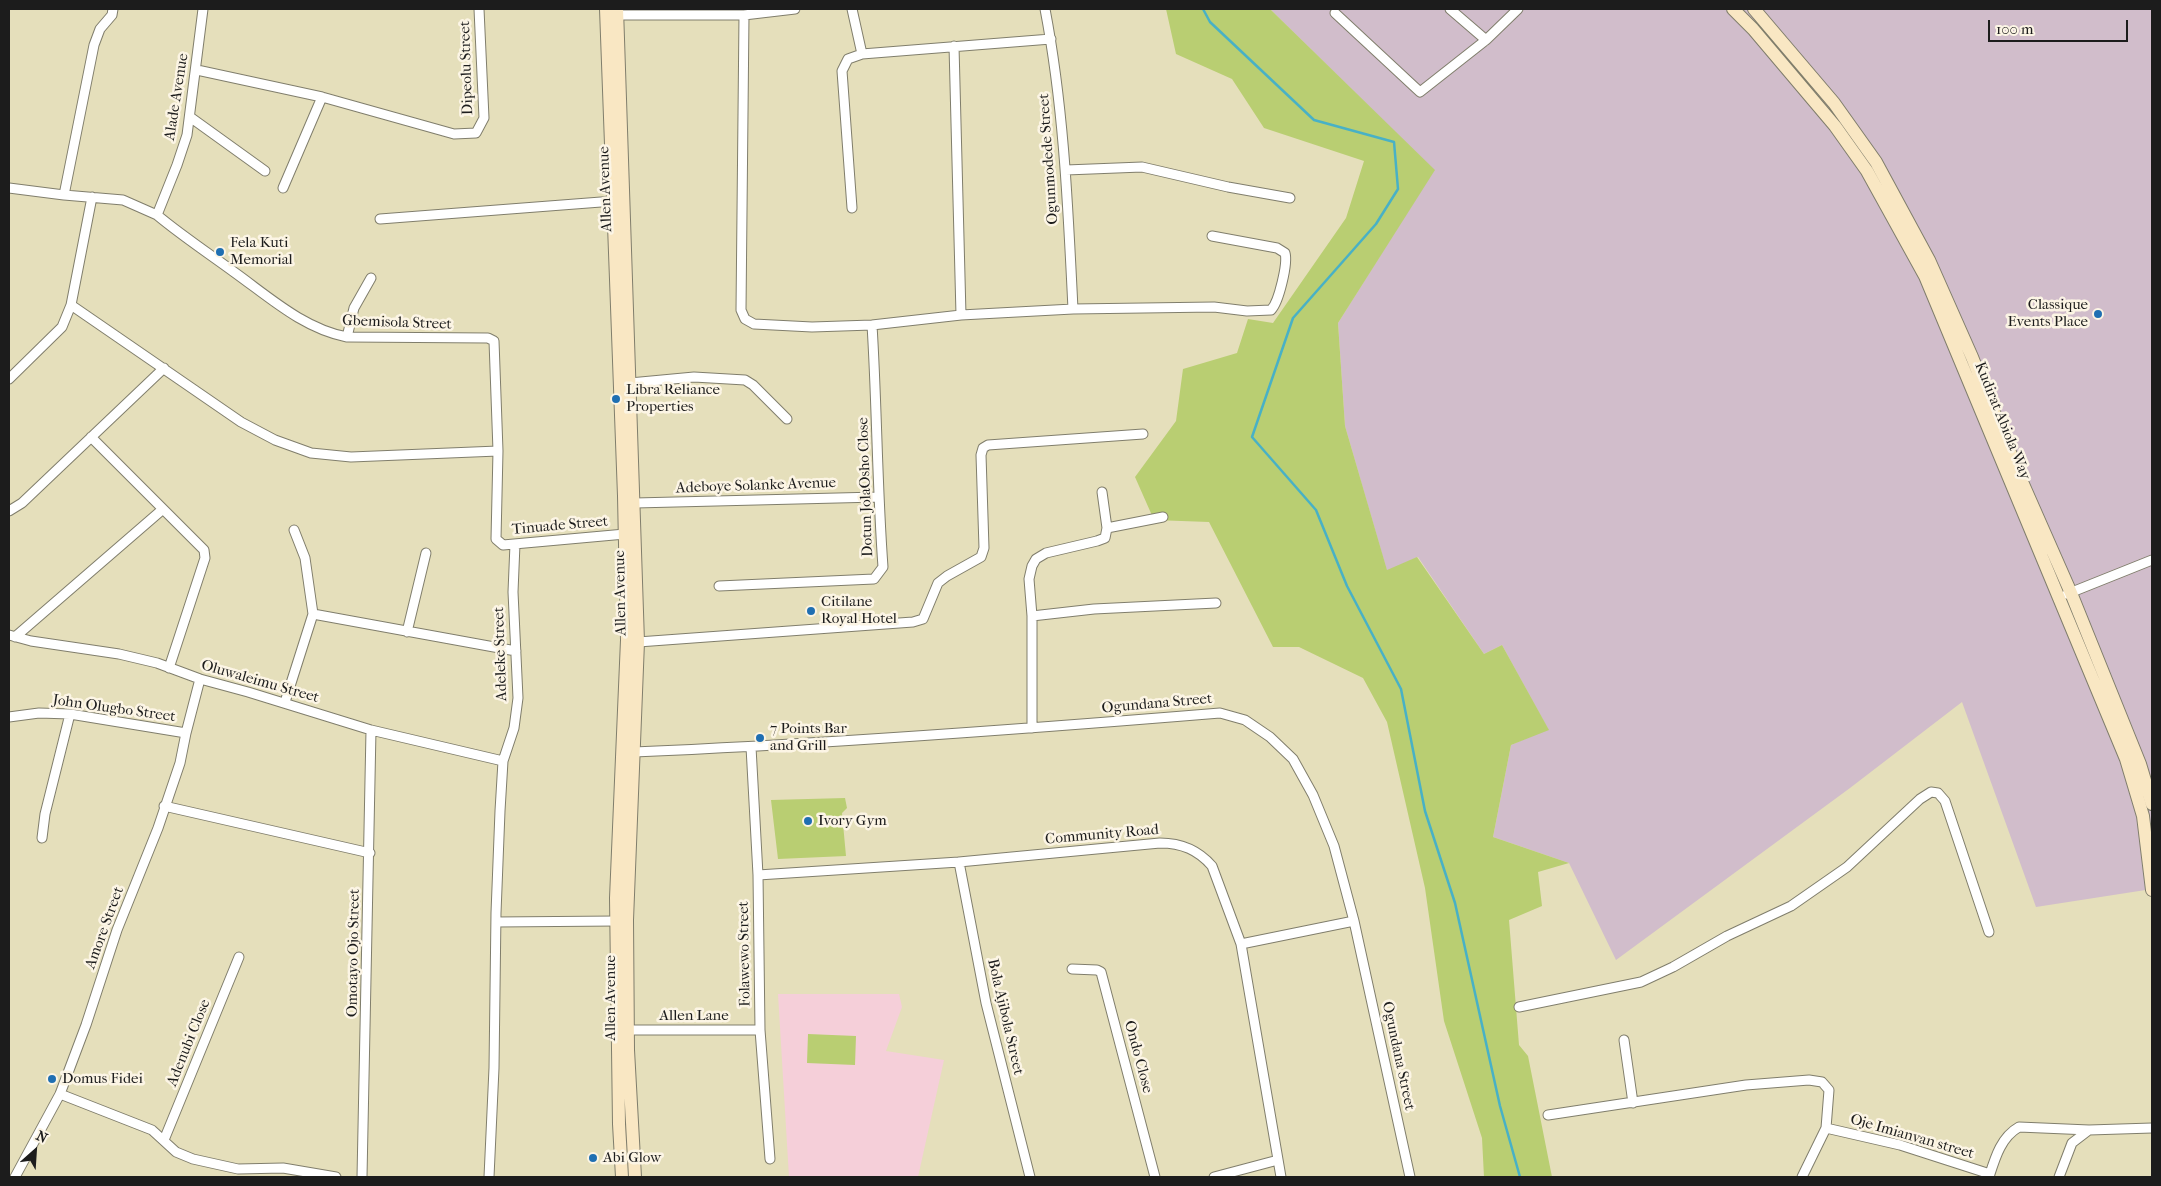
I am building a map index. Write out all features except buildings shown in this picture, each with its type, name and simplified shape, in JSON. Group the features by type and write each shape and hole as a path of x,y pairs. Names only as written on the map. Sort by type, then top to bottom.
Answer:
{"main road":[{"name":"Kudirat Abiola Way","path":"1733,9 1759,36 1835,126 1867,171 1925,276 2126,759 2138,795 2146,837 2152,890"},
{"name":"Kudirat Abiola Way","path":"1754,9 1834,103 1876,162 1904,212 1949,303 2019,475 2071,593 2140,764 2152,804"},
{"name":"Allen Avenue","path":"613,11 614,201 627,640 617,921 619,1124 622,1177"},
{"name":"Allen Avenue","path":"613,11 635,503 638,642 627,920 630,1121 634,1177"}],"street":[{"path":"64,195 94,45 100,29 107,21 113,9"},
{"name":"Alade Avenue","path":"156,215 183,149 197,70 203,9"},
{"name":"Dipeolu Street","path":"322,97 454,134 476,133 482,125 484,118 479,9"},
{"path":"613,11 744,15 760,11 795,9"},
{"path":"852,9 862,54"},
{"name":"Ogunmodede Street","path":"1045,9 1051,39 1066,170 1073,309"},
{"path":"1450,9 1486,40"},
{"path":"1334,13 1420,92 1486,40 1518,9"},
{"path":"744,15 741,310 745,319 754,324 812,327 872,325 961,315 1073,309 1214,307 1247,311 1271,310 1275,305 1287,260 1285,253 1277,248 1212,236"},
{"path":"852,208 842,71 848,59 862,54 1051,39"},
{"path":"954,46 961,315"},
{"path":"197,70 322,97 283,188"},
{"path":"190,117 265,171"},
{"path":"1066,170 1142,167 1228,187 1290,198"},
{"name":"Gbemisola Street","path":"9,188 123,200 156,215 308,323 328,333 347,337 488,338 494,341 498,451"},
{"path":"9,379 62,327 72,305 92,197"},
{"path":"380,219 614,201"},
{"path":"347,337 354,308 371,278"},
{"path":"72,305 241,422 275,440 311,453 351,458 498,451"},
{"name":"Dotun JolaOsho Close","path":"719,586 874,579 883,567 878,497 877,412 872,325"},
{"path":"9,511 22,503 164,368"},
{"path":"630,383 694,378 745,380 753,384 787,419"},
{"path":"638,642 912,622 922,619 938,584 947,576 981,558 984,548 981,454 983,448 988,445 1143,434"},
{"path":"92,437 204,550 205,558 169,668"},
{"name":"Tinuade Street","path":"498,451 496,539 498,543 503,545 625,534"},
{"path":"1032,728 1032,616 1029,578 1032,566 1036,559 1046,553 1105,538 1107,528 1102,492"},
{"name":"Adeboye Solanke Avenue","path":"635,503 878,497"},
{"path":"12,636 163,509"},
{"path":"1107,528 1163,517"},
{"path":"285,702 313,614 305,558 294,530"},
{"name":"Adeleke Street","path":"489,1177 494,1068 496,922 504,761 514,728 518,698 513,592 515,544"},
{"path":"407,632 426,553"},
{"path":"2058,598 2152,560"},
{"path":"1032,616 1094,609 1216,604"},
{"path":"313,614 516,651"},
{"name":"Oluwaleimu Street","path":"12,636 119,654 200,679 285,702 371,730 504,761"},
{"name":"Amore Street","path":"15,1177 60,1094 86,1025 117,930 158,828 180,763 200,679"},
{"name":"John Olugbo Street","path":"9,716 39,713 70,714 186,733"},
{"name":"Ogundana Street","path":"634,752 752,747 1220,713 1244,720 1270,737 1292,759 1313,795 1334,846 1354,921 1410,1177"},
{"path":"42,838 45,814 70,714"},
{"name":"Omotayo Ojo Street","path":"362,1177 371,730"},
{"name":"Folawewo Street","path":"752,747 758,875 760,1030 770,1159"},
{"path":"1519,1007 1641,982 1673,967 1727,936 1791,906 1847,868 1920,799 1930,792 1938,793 1945,800 1989,932"},
{"path":"164,806 370,853"},
{"name":"Community Road","path":"758,875 959,862 1160,842 1176,843 1190,848 1204,857 1212,866 1241,944 1281,1177"},
{"name":"Bola Ajibola Street","path":"959,862 986,1003 1030,1177"},
{"path":"496,922 617,921"},
{"path":"1241,944 1354,921"},
{"name":"Adenubi Close","path":"164,1140 239,957"},
{"name":"Ondo Close","path":"1072,969 1097,970 1100,972 1156,1177"},
{"name":"Allen Lane","path":"628,1030 760,1030"},
{"path":"1624,1040 1632,1103"},
{"path":"1548,1115 1746,1085 1809,1080 1822,1082 1829,1090 1826,1128 1802,1177"},
{"path":"60,1094 152,1130 176,1152 193,1160 269,1173 336,1177"},
{"name":"Oje Imianvan street","path":"1826,1128 1900,1145 1990,1176 2005,1138 2019,1127 2089,1130 2152,1128"},
{"path":"2059,1177 2072,1144 2089,1130"},
{"path":"1214,1177 1278,1160"}],"shaded area":[{"path":"1270,9 2152,9 2152,889 2036,907 1962,702 1850,788 1616,960 1569,863 1493,837 1511,745 1548,729 1502,645 1484,654 1418,557 1387,571 1345,426 1338,323 1434,170"},
{"path":"778,994 899,994 902,1007 886,1051 944,1060 918,1177 789,1177"}],"green space":[{"path":"1166,9 1270,9 1435,170 1338,323 1345,426 1387,570 1417,557 1484,654 1502,645 1549,730 1511,745 1493,837 1569,863 1538,872 1542,906 1509,920 1519,1045 1528,1056 1552,1177 1484,1177 1482,1138 1444,1021 1425,888 1387,722 1363,678 1299,647 1273,647 1209,522 1154,520 1135,477 1176,421 1183,369 1237,353 1248,319 1273,323 1346,218 1364,161 1264,128 1232,79 1176,54"},
{"name":"Ivory Gym","path":"845,798 847,808 842,813 846,856 778,859 771,800"},
{"path":"808,1034 856,1036 855,1065 807,1063"}],"waterway":[{"path":"1203,9 1210,22 1314,120 1394,142 1398,189 1376,224 1293,318 1252,437 1316,510 1347,586 1401,689 1425,811 1455,903 1500,1106 1520,1177"}],"place":[{"name":"Fela Kuti Memorial","path":"220,252"},
{"name":"Classique Events Place","path":"2098,314"},
{"name":"Libra Reliance Properties","path":"616,399"},
{"name":"Citilane Royal Hotel","path":"811,611"},
{"name":"7 Points Bar and Grill","path":"760,738"},
{"name":"Ivory Gym","path":"808,821"},
{"name":"Domus Fidei","path":"52,1079"},
{"name":"Abi Glow","path":"593,1158"}]}
